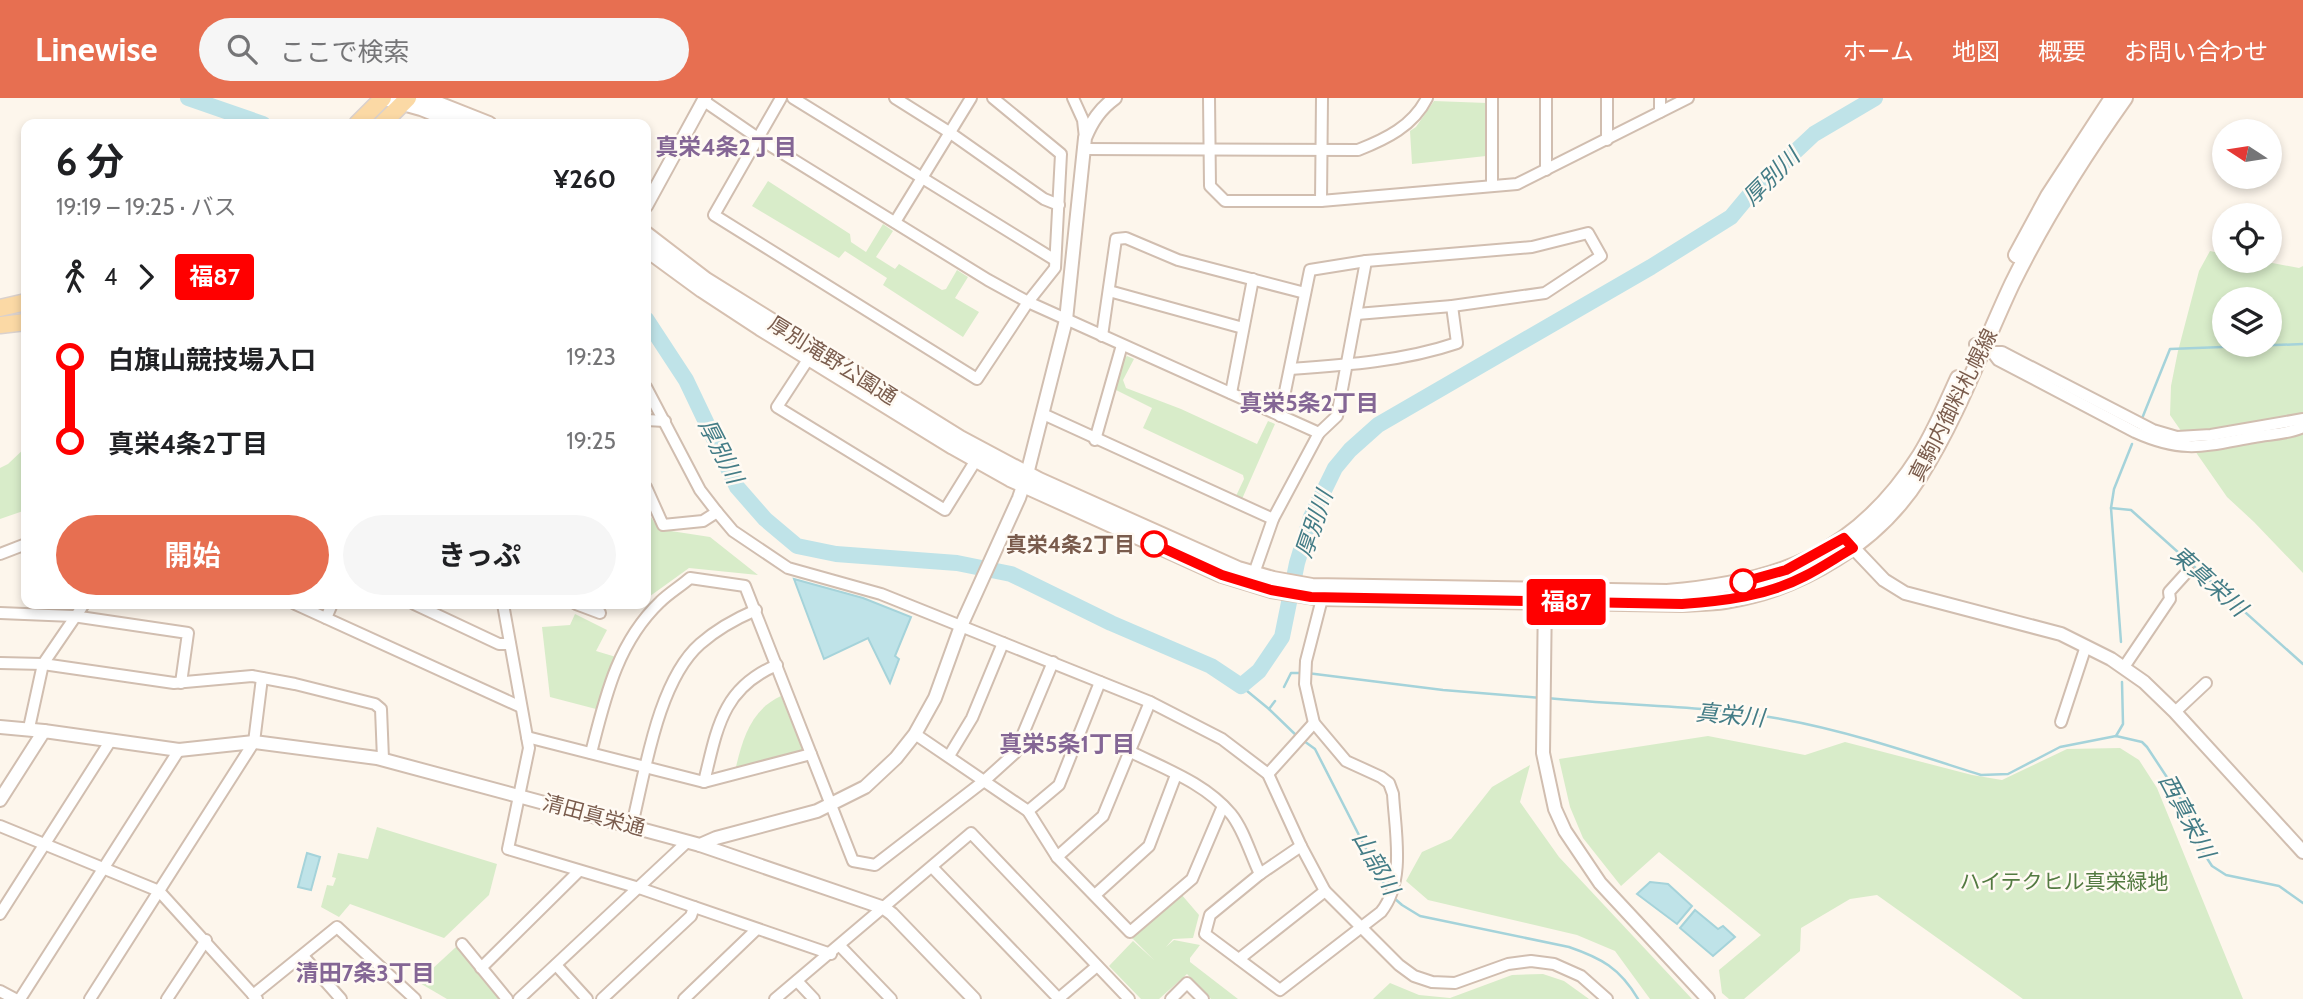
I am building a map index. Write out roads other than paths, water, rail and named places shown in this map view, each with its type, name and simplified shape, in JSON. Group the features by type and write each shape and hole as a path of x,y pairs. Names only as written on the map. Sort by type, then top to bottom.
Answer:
{"main road":[{"path":"362,119 384,98 406,100 450,119"},
{"path":"423,98 476,119"},
{"name":"真駒内御料札幌線","path":"1983,348 1999,290 2048,196 2112,98"},
{"name":"真駒内御料札幌線","path":"1026,480 1222,575 1317,592 1545,596 1682,604 1725,601 1771,590 1804,577 1849,543 1902,502 1921,476 1946,429 2017,274 2058,201 2125,98"},
{"path":"387,119 406,100"},
{"name":"厚別滝野公園通","path":"651,238 706,280 774,324 1026,480"},
{"name":"厚別滝野公園通","path":"651,253 702,290 976,460 1026,480"},
{"path":"0,308 21,303"},
{"path":"0,326 21,322"}],"street":[{"path":"781,98 714,215 977,379 1028,302 1055,268 1059,205 1061,154 993,98"},
{"path":"793,98 1055,260"},
{"path":"895,98 949,132 1044,199 1059,205"},
{"path":"895,222 971,98"},
{"path":"519,999 639,888 693,844 831,805 865,787 896,758 915,734 935,698 975,592 1026,480 1043,415 1066,320 1084,143 1083,120 1073,98"},
{"path":"1084,143 1091,122 1103,107 1115,98"},
{"path":"1209,98 1210,186 1226,201 1321,201 1517,184 1688,98"},
{"path":"1321,201 1322,98"},
{"path":"1084,143 1210,150 1358,150 1382,140 1406,125 1427,98"},
{"path":"1492,98 1492,185"},
{"path":"1546,98 1546,170"},
{"path":"1607,98 1607,140"},
{"path":"1660,98 1660,113"},
{"path":"651,197 704,99 758,138 1028,302 1319,433"},
{"path":"1280,416 1310,270 1366,261 1532,247 1588,233 1601,256 1545,293 1452,306 1357,314"},
{"path":"1102,336 1116,239 1126,238 1178,260 1305,293"},
{"path":"1252,579 1273,519 1319,433 1337,416 1366,261"},
{"path":"1231,393 1253,279"},
{"path":"1109,291 1243,328"},
{"path":"1290,369 1348,365 1427,353 1457,343 1452,306"},
{"path":"1095,440 1122,345"},
{"path":"1983,348 2002,352 2153,430 2177,437 2211,435 2303,419"},
{"path":"1983,348 1998,360 2135,432 2177,447 2202,448 2303,427"},
{"path":"809,358 778,407 945,510 976,460"},
{"path":"651,396 700,490 717,512 733,531 788,568 881,594 1150,702 1222,739 1268,774 1325,891 1399,965 1414,976 1432,982 1455,984 1508,964 1531,961 1554,964 1581,976 1607,999"},
{"path":"1043,415 1273,519"},
{"path":"651,420 665,421"},
{"path":"651,498 663,525 702,522 717,512"},
{"path":"1849,543 1884,580 1905,593 2061,634 2124,667 2175,712 2303,852"},
{"path":"0,554 21,546"},
{"path":"2124,667 2170,599 2169,592 2188,571"},
{"path":"591,753 609,682 623,651 640,625 660,602 691,578 746,586 853,861 875,865 984,781 1015,753 1053,662"},
{"path":"1301,846 1259,874 1210,915 1205,934 1280,990 1381,912 1388,904 1397,867 1393,793 1389,783 1346,761 1312,726 1305,684 1317,592"},
{"path":"1545,596 1543,753 1555,809 1565,831 1600,883 1708,999"},
{"path":"29,728 43,664 79,609"},
{"path":"306,609 521,707"},
{"path":"326,618 330,609"},
{"path":"425,609 499,644 510,644"},
{"path":"504,609 529,748 508,849 639,888 757,929 835,950 891,999"},
{"path":"589,609 600,613"},
{"path":"632,825 662,706 673,681 698,646 729,622 756,610"},
{"path":"0,613 73,616 188,633 181,683"},
{"path":"949,756 972,718 1003,643"},
{"path":"2062,722 2086,646"},
{"path":"0,663 43,664 181,683 252,676 375,704 381,709 383,759"},
{"path":"704,782 720,720 731,698 751,678 777,664"},
{"path":"90,999 254,742 262,678"},
{"path":"1028,811 1059,785 1101,682"},
{"path":"2175,712 2206,683"},
{"path":"1057,857 1103,816 1150,702"},
{"path":"1268,774 1312,726"},
{"name":"清田真栄通","path":"0,727 29,728 179,750 254,742 383,759 632,825 884,908"},
{"path":"0,800 6,780 44,730"},
{"path":"915,734 1028,811 1057,857 1130,932 1192,879 1223,806"},
{"path":"527,737 704,782 811,754"},
{"path":"0,914 111,740"},
{"path":"0,991 17,999 179,750"},
{"path":"1129,751 1199,785 1223,806 1233,816 1259,874"},
{"path":"1095,895 1149,846 1176,775"},
{"path":"0,826 159,891 255,997 337,927 415,999"},
{"path":"775,999 971,833 1129,999"},
{"path":"932,867 1058,999 1097,966"},
{"path":"481,968 579,871"},
{"path":"1239,959 1325,891"},
{"path":"602,999 691,916 694,907"},
{"path":"884,908 974,999"},
{"path":"684,999 757,929"},
{"path":"169,998 205,940"},
{"path":"462,944 507,999"},
{"path":"303,956 341,999"},
{"path":"556,965 587,999"},
{"path":"797,981 814,999"},
{"path":"1171,999 1187,982 1203,999"}],"water":[{"path":"794,579 863,598 911,617 895,656 899,659 890,683 868,638 824,659"},
{"path":"307,853 320,857 311,890 298,887"},
{"path":"1650,882 1668,884 1692,906 1677,924 1637,894"},
{"path":"1695,910 1718,929 1723,926 1735,937 1713,956 1680,928"}],"waterway":[{"name":"厚別川","path":"188,98 249,119"},
{"name":"厚別川","path":"651,327 686,380 737,487 765,519 797,546 836,554 957,563 1011,574 1111,623 1211,666 1241,686 1259,671 1282,637 1297,563 1311,517 1335,468 1350,450 1378,425 1651,267 1731,217 1751,193 1814,134 1875,98"},
{"name":"真栄川","path":"2141,421 2170,349 2303,344"},
{"name":"真栄川","path":"2121,642 2111,508 2114,489 2132,444"},
{"name":"東真栄川","path":"2111,508 2131,510 2303,664"},
{"name":"真栄川","path":"1284,687 1291,673 1300,673"},
{"name":"真栄川","path":"1307,673 1443,690 1541,698"},
{"name":"真栄川","path":"2116,736 2123,724 2122,682"},
{"name":"山部川","path":"1241,686 1299,738"},
{"name":"真栄川","path":"1547,698 1694,708 1781,719 1856,736 1981,775 2008,774 2060,747 2116,736 2142,742 2186,808 2201,849 2212,866 2226,875 2279,886 2303,903"},
{"name":"真栄川","path":"1269,709 1275,701"},
{"name":"山部川","path":"1304,741 1315,749 1387,890"},
{"name":"山部川","path":"1394,898 1420,916 1580,951 1617,972 1638,999"}],"place":[{"name":"真栄4条2丁目","path":"1154,544"}],"district":[{"name":"真栄4条2丁目","path":"726,147"},
{"name":"真栄5条2丁目","path":"1309,403"},
{"name":"真栄5条1丁目","path":"1067,744"},
{"name":"清田7条3丁目","path":"365,973"}],"water label":[{"name":"西真栄川","path":"2187,816"}],"park label":[{"name":"ハイテクヒル真栄緑地","path":"2064,881"}]}
